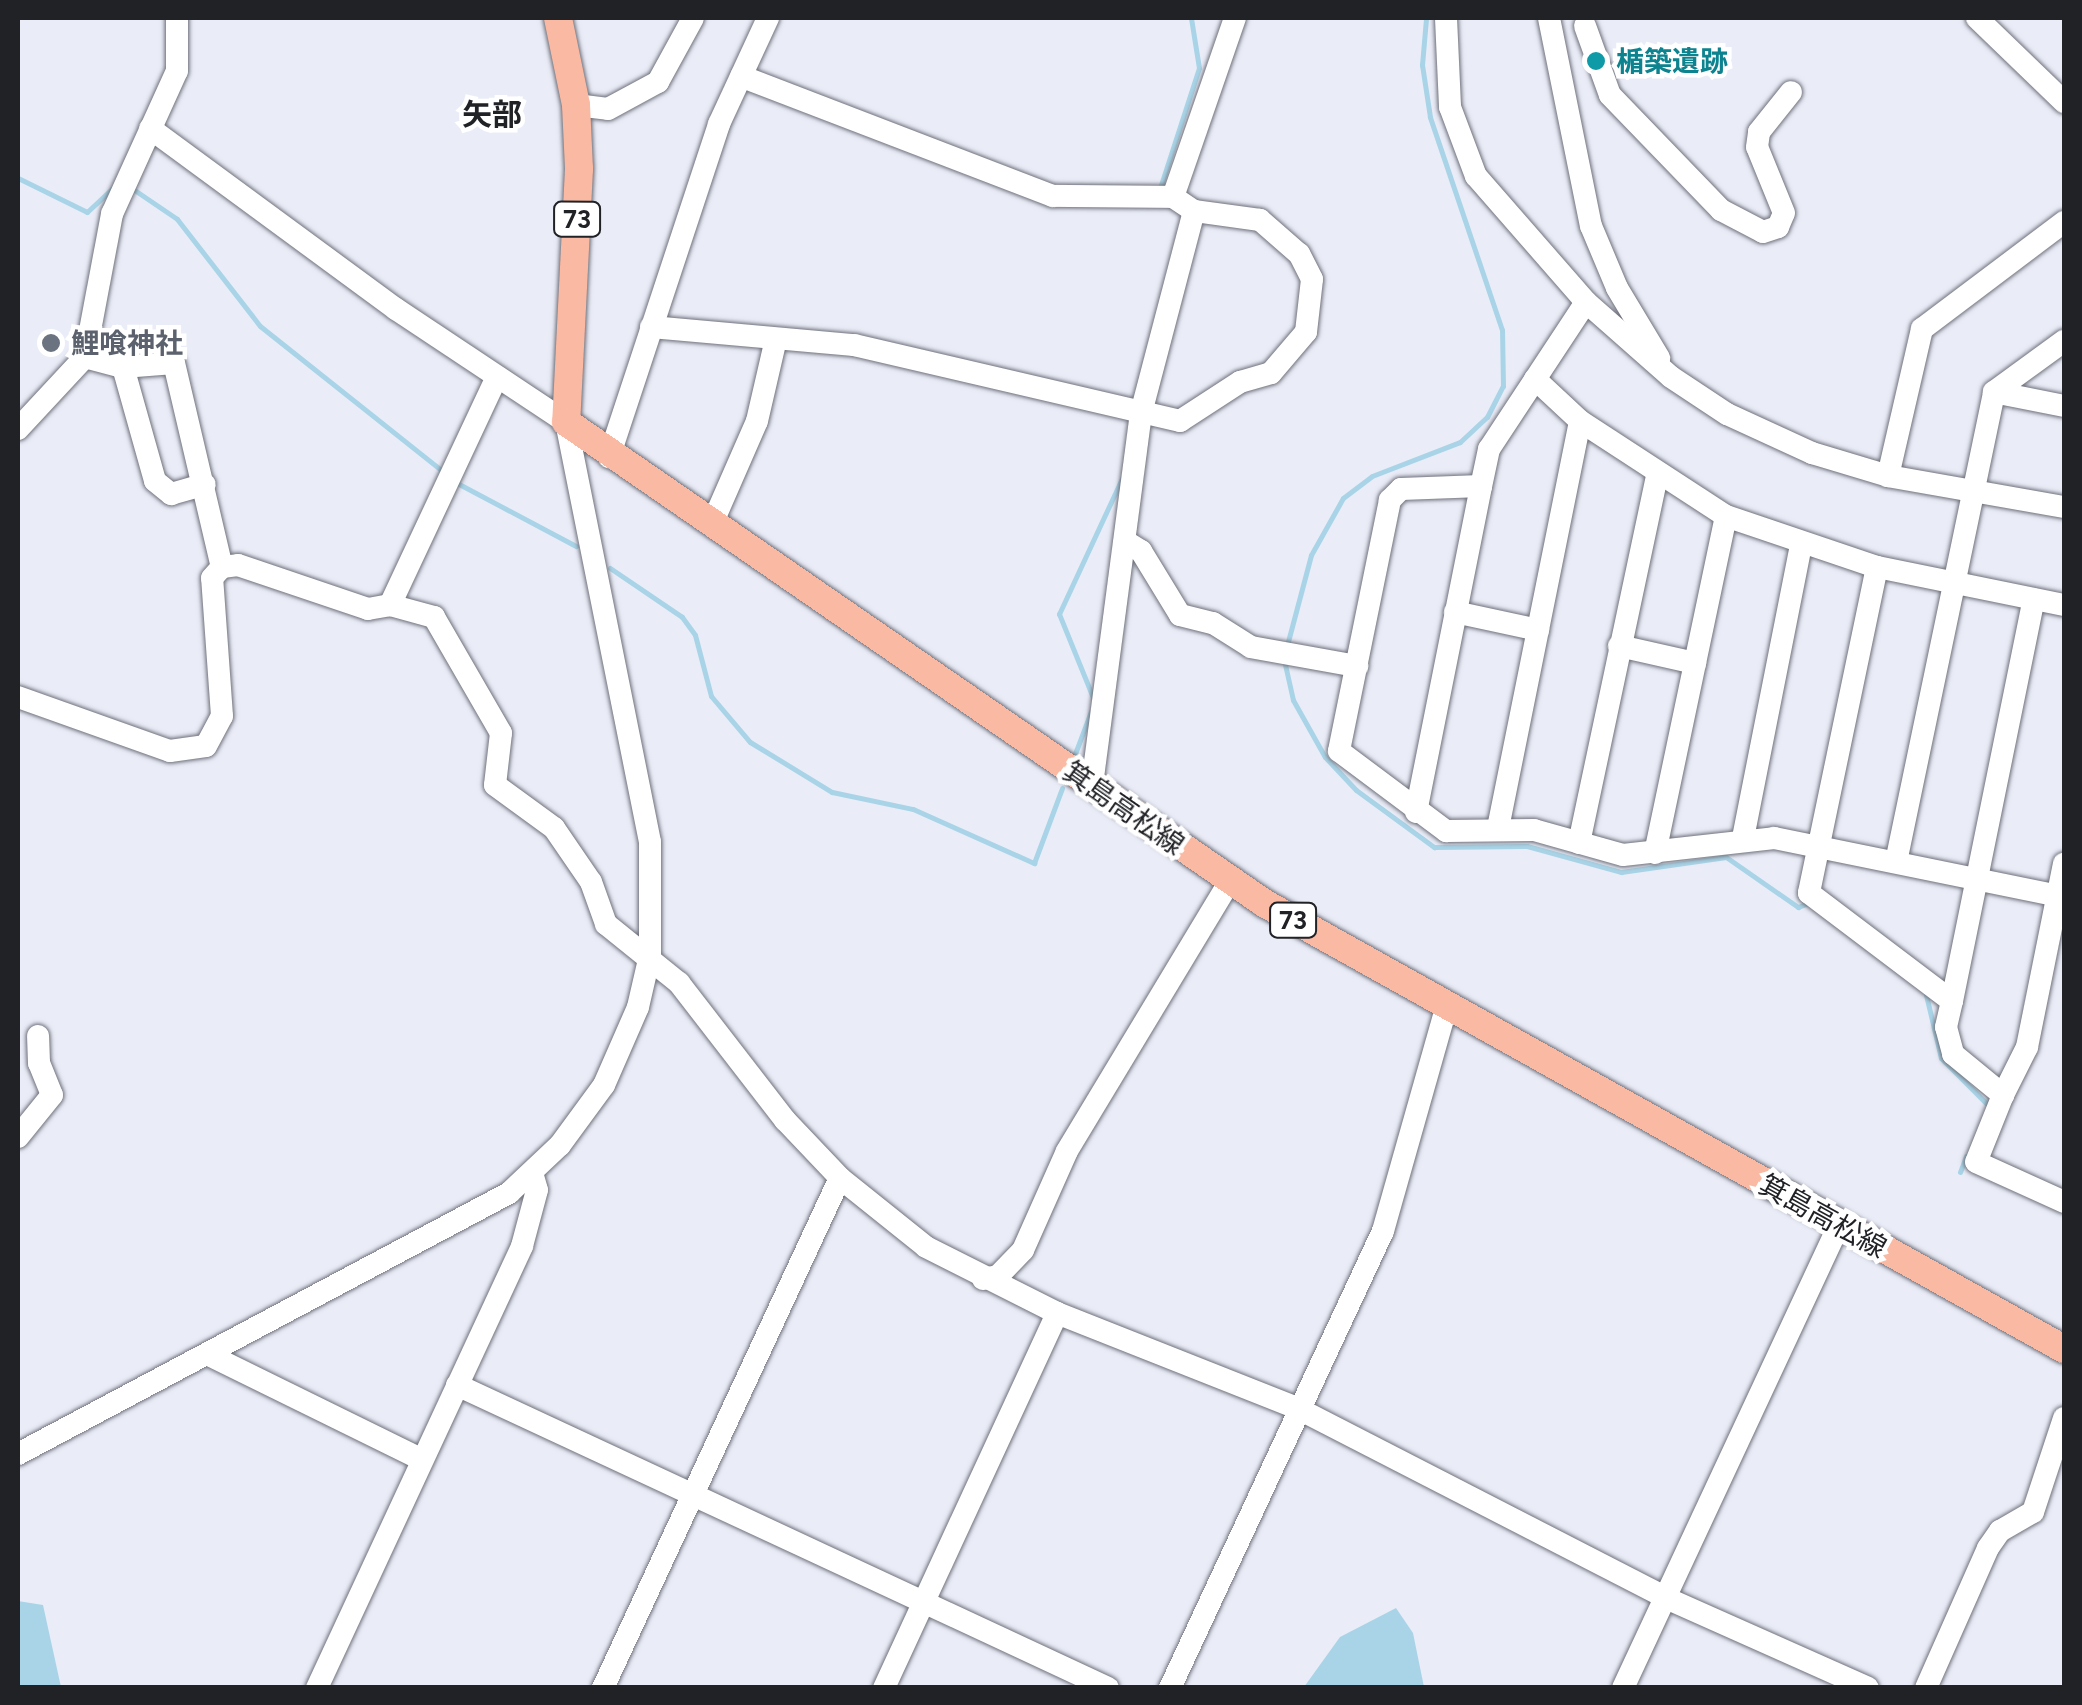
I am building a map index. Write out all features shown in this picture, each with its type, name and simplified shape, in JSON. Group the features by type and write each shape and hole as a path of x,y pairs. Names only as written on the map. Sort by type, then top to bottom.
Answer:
{"main road":[{"name":"73","path":"558,18 576,105 580,168 566,422"},
{"name":"箕島高松線","path":"566,422 610,457 1230,881 1446,1008 2064,1349"}],"street":[{"path":"18,429 85,357 112,214 178,71 176,18"},
{"path":"576,105 608,108 658,82 692,18"},
{"path":"610,457 718,124 768,18"},
{"path":"1164,198 1235,18"},
{"path":"1446,18 1446,81 1466,155 1491,199 1586,302 1671,377 1746,424 1888,476 2064,507"},
{"path":"1549,18 1601,257 1671,377"},
{"path":"1559,18 1588,22 1610,95 1721,210 1763,232 1778,228 1784,213 1756,147 1758,132 1791,92"},
{"path":"1978,18 2064,102"},
{"path":"652,327 854,346 1180,421 1206,410 1240,382 1272,372 1306,332 1312,279 1282,234 1260,220 1194,210 1164,198 1053,196 742,76"},
{"path":"18,1454 453,1227 532,1173 604,1084 638,1007 650,955 650,842 566,422 497,377 150,128"},
{"path":"1092,785 1125,540 1136,412 1194,210"},
{"path":"1888,476 1922,329 2064,222"},
{"path":"1416,812 1489,448 1586,302"},
{"path":"712,524 757,421 776,339"},
{"path":"1896,862 1994,392 2064,341"},
{"path":"85,357 123,368 174,363 206,484 222,567"},
{"path":"123,368 156,481 171,494 206,484"},
{"path":"390,604 497,377"},
{"path":"1535,379 1580,421 1656,476 1726,516 1801,546 1877,567 2064,605"},
{"path":"1994,392 2064,406"},
{"path":"1498,828 1580,421"},
{"path":"1578,843 1656,476"},
{"path":"1480,486 1400,490 1390,500 1338,751 1416,812 1446,831 1498,828 1623,854 1742,838 1816,845 2062,896"},
{"path":"1655,852 1726,516"},
{"path":"1125,540 1141,551 1172,610 1213,623 1238,642 1357,666"},
{"path":"1742,838 1801,546"},
{"path":"18,696 170,751 206,746 222,716 212,578 222,567 238,565 368,609 390,604 434,617 500,732 495,785 554,828 591,882 606,924 650,955 840,1178 926,1248 1058,1313 1297,1408 1666,1598 1868,1688"},
{"path":"1877,567 1808,892 1952,1002"},
{"path":"2003,1095 1953,1054 1946,1027 2034,599"},
{"path":"1455,612 1538,630"},
{"path":"1619,646 1694,663"},
{"path":"2064,864 2062,896 2027,1047 1976,1162 2064,1202"},
{"path":"983,1279 998,1276 1023,1250 1067,1151 1230,881"},
{"path":"1170,1688 1297,1408 1383,1231 1446,1008"},
{"path":"18,1137 52,1096 38,1063 38,1036"},
{"path":"317,1688 522,1246 537,1190 532,1173"},
{"path":"603,1688 840,1178"},
{"path":"1623,1688 1726,1456 1839,1225"},
{"path":"884,1688 1058,1313"},
{"path":"208,1355 422,1460"},
{"path":"458,1385 1108,1688"},
{"path":"1926,1688 1988,1548 2000,1531 2033,1512 2064,1418"}],"water":[{"path":"18,1601 43,1605 61,1687 18,1687"},
{"path":"1396,1608 1413,1633 1424,1687 1304,1687 1340,1637"}],"waterway":[{"path":"1159,191 1199,68 1191,18"},
{"path":"1286,649 1311,555 1343,498 1372,476 1460,442 1487,417 1503,386 1502,330 1430,117 1422,65 1426,18"},
{"path":"18,178 87,212 115,186"},
{"path":"130,187 177,219 260,326 445,473"},
{"path":"1094,700 1059,614 1122,478"},
{"path":"457,483 576,546"},
{"path":"610,568 682,617 695,635 711,696 750,742 832,792 913,809 1034,863 1062,788"},
{"path":"1284,660 1293,700 1325,757 1356,790 1434,847 1527,846 1621,872 1726,857 1798,907 1806,904"},
{"path":"1073,759 1091,711"},
{"path":"1926,995 1941,1058 1988,1105"},
{"path":"1960,1172 1966,1156"}],"place":[{"name":"楯築遺跡","path":"1596,61"},
{"name":"鯉喰神社","path":"51,343"}],"district":[{"name":"矢部","path":"492,115"}]}
